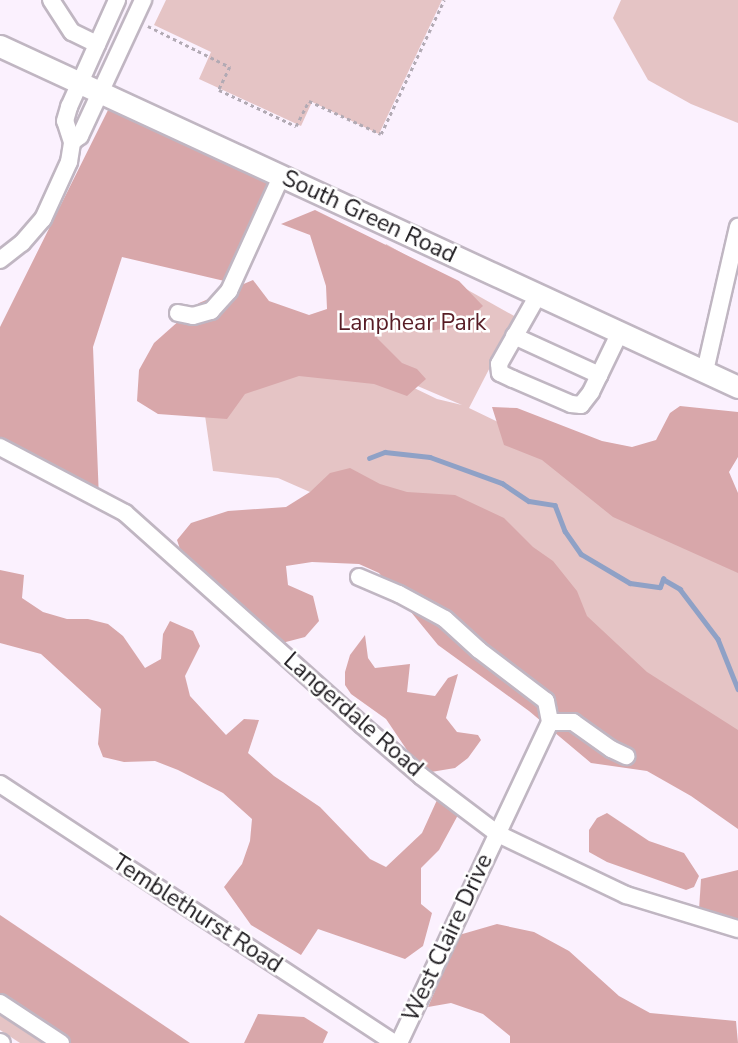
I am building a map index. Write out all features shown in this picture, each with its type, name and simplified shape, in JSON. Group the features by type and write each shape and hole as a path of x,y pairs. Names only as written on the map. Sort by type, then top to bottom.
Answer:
{"main road":[{"name":"South Green Road","path":"0,46 738,387"}],"street":[{"path":"51,0 72,32 97,44"},
{"path":"0,260 22,243 43,219 69,162 72,142 65,121 78,83 117,0"},
{"path":"72,142 80,136 143,0"},
{"path":"178,313 192,316 211,311 229,290 281,177"},
{"path":"705,371 738,227"},
{"path":"538,295 499,364 500,373 513,379 571,404 581,405 620,332"},
{"path":"514,336 599,375"},
{"name":"Langerdale Road","path":"0,447 125,513 421,776 498,834 626,895 738,929"},
{"path":"359,577 445,619 546,701 551,722 573,722 611,749 626,756"},
{"name":"West Claire Drive","path":"399,1043 551,722"},
{"name":"Temblethurst Road","path":"0,784 394,1043"},
{"path":"0,1003 61,1043"}],"path":[{"path":"148,26 230,67 219,90 285,121 296,126 309,101 381,134 444,0"}],"green space":[{"path":"166,0 442,0 379,134 312,102 301,126 199,79 211,52 154,25"},
{"path":"621,0 738,0 738,123 691,104 648,80 613,18"},
{"path":"113,100 281,177 233,283 122,257 93,347 99,499 0,447 0,327"},
{"name":"Lanphear Park","path":"315,210 459,281 483,306 460,326 430,331 385,323 377,338 402,363 417,369 426,379 407,396 374,384 299,376 245,394 227,419 158,414 137,401 139,370 154,343 199,303 253,280 269,301 309,315 327,309 326,286 310,235 281,224"},
{"name":"Lanphear Park","path":"386,244 516,317 469,408 738,537 738,785 310,492 278,478 213,471 197,360 336,352","holes":["352,358 462,405 437,399"]},
{"path":"680,406 738,412 738,457 729,472 738,493 738,573 613,517 542,460 504,445 492,407 517,408 602,441 632,447 656,440 670,413"},
{"path":"350,468 380,484 407,492 455,495 504,518 533,547 553,561 577,591 587,616 647,672 738,730 738,829 691,796 647,771 591,763 529,711 438,645 379,573 359,564 312,562 286,566 288,585 313,596 319,621 305,637 282,643 182,555 177,540 191,523 228,511 286,507 310,492 330,473"},
{"path":"0,570 24,575 22,598 43,612 67,619 88,619 108,624 123,636 145,668 161,659 163,634 170,621 193,631 200,646 185,676 190,696 226,735 244,719 259,720 248,753 274,776 320,807 370,859 386,867 422,833 437,800 458,815 439,850 421,868 421,904 432,913 423,946 405,959 318,929 301,955 251,925 224,887 242,864 250,841 252,819 223,793 178,770 155,761 124,762 103,757 98,744 101,709 41,654 0,643"},
{"path":"365,635 368,658 375,668 410,664 407,692 435,696 448,678 458,674 446,718 457,732 478,735 481,740 468,758 455,768 431,772 411,756 386,719 351,694 345,685 345,672 350,655"},
{"path":"607,813 649,841 684,853 699,876 694,887 686,890 607,862 589,852 589,830 597,818"},
{"path":"738,870 738,920 699,910 701,879"},
{"path":"0,915 190,1043 61,1043 0,1003"},
{"path":"497,924 534,932 569,951 619,996 650,1013 736,1021 738,1043 510,1043 510,1036 483,1014 451,1003 428,1007 459,935"},
{"path":"0,1008 51,1043 20,1043 0,1030"},
{"path":"258,1014 304,1017 328,1032 323,1043 244,1043"}],"waterway":[{"path":"369,458 385,452 430,457 502,483 529,501 555,505 565,531 581,554 630,583 660,587 663,579 680,589 718,639 738,689"}]}
